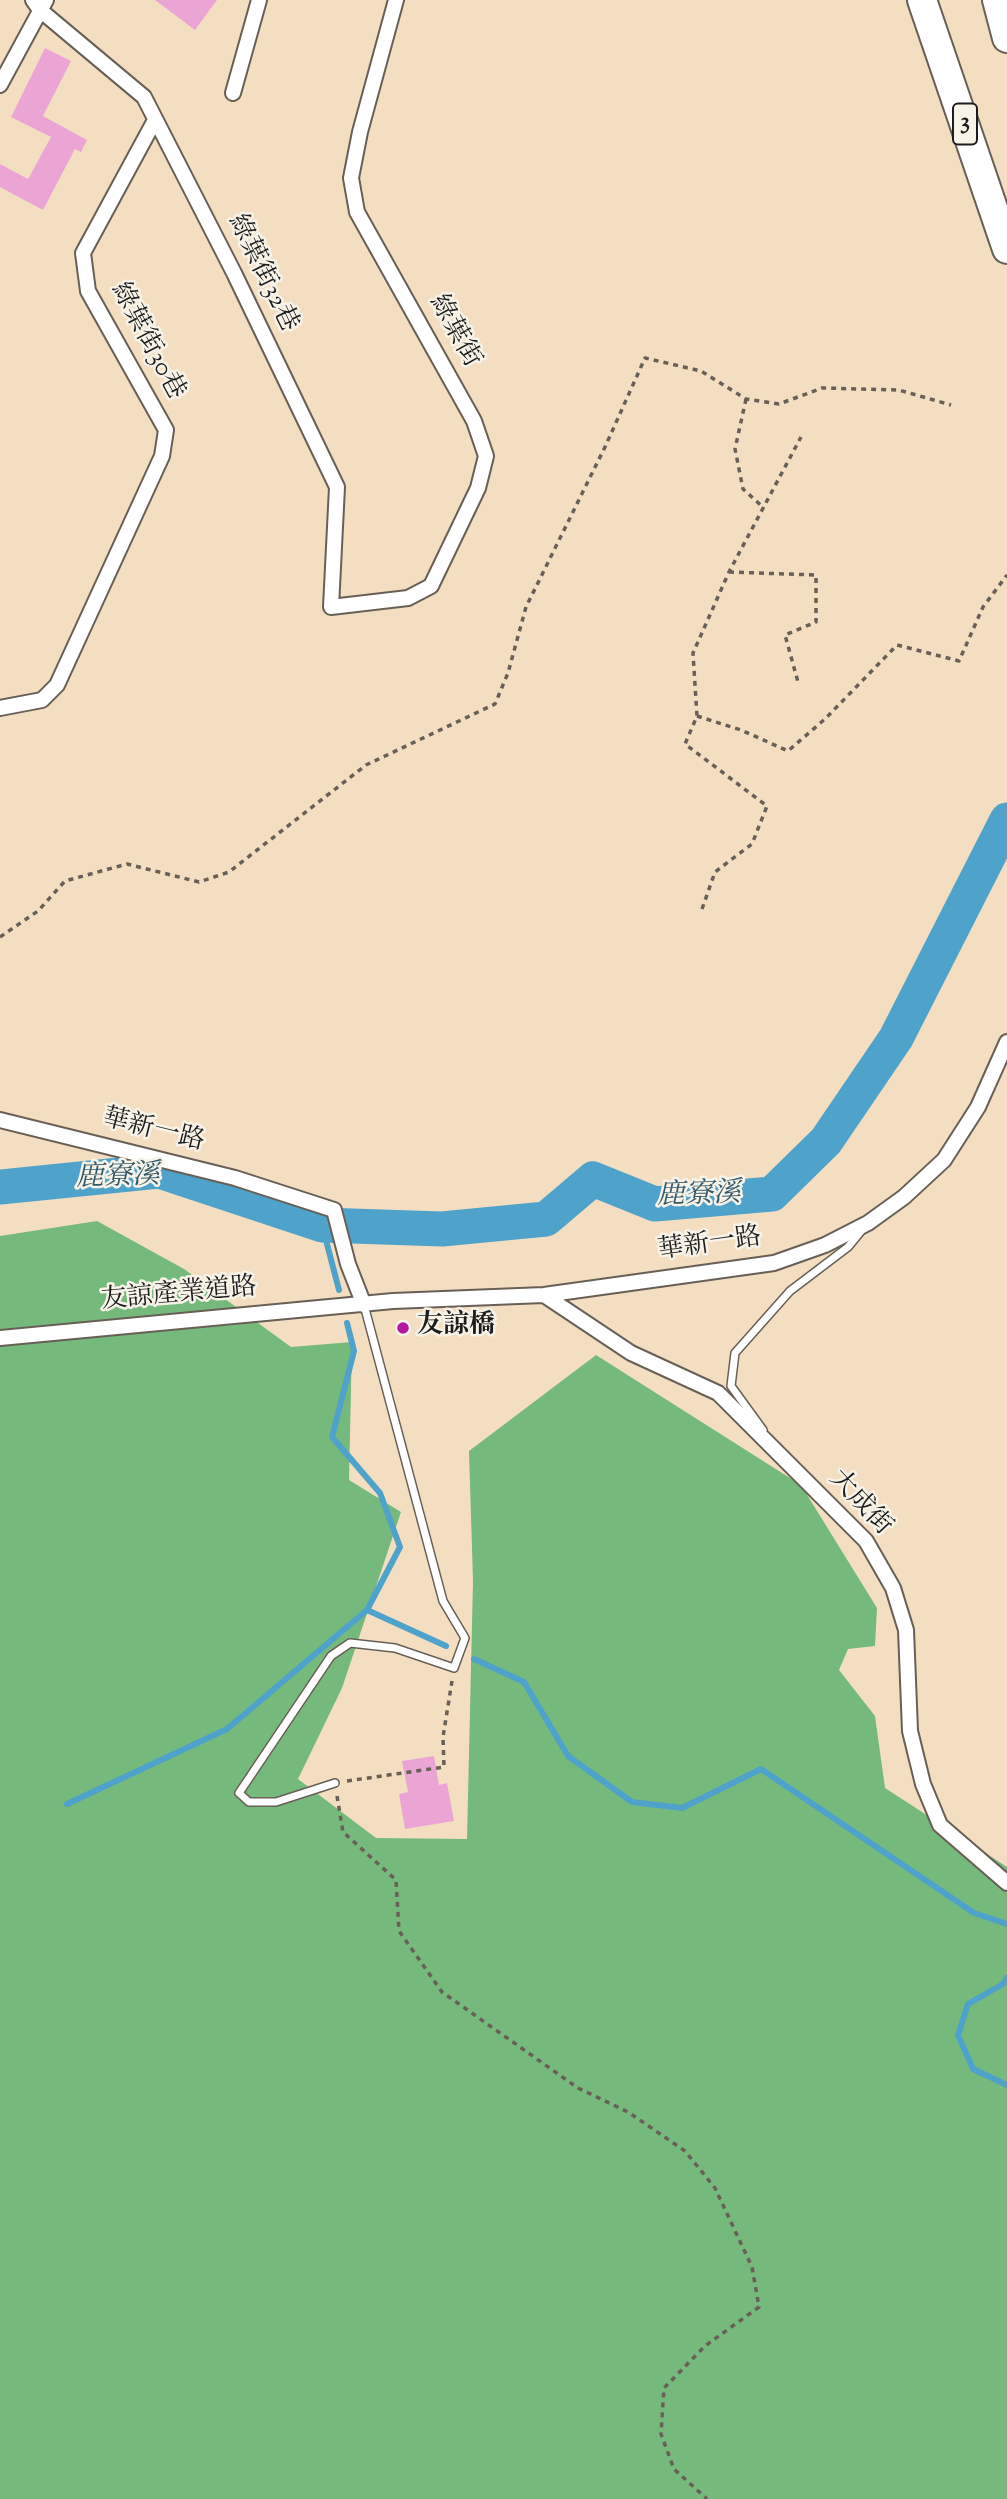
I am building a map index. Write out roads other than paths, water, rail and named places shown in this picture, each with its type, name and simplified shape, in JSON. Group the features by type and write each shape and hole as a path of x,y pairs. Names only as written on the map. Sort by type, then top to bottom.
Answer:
{"highway":[{"name":"3","path":"922,0 1007,248"},
{"path":"997,0 1007,38"}],"street":[{"path":"233,93 259,0"},
{"name":"綠葉街","path":"331,607 408,598 431,586 478,488 486,456 474,421 357,212 351,178 360,132 396,0"},
{"path":"0,85 40,3"},
{"name":"綠葉街32巷","path":"40,3 144,97 234,273 337,487 331,607"},
{"name":"綠葉街30巷","path":"0,708 42,700 57,685 162,456 166,430 88,291 83,253 155,120"},
{"name":"華新一路","path":"0,1120 258,1184 334,1210 348,1264 364,1305 393,1301 544,1295 774,1263 825,1245 868,1223 904,1197 944,1160 978,1107 1007,1042"},
{"name":"大成街","path":"544,1295 631,1353 718,1393 866,1541 893,1588 906,1629 911,1731 923,1784 940,1825 1007,1883"},
{"name":"友諒產業道路","path":"0,1338 364,1305"}],"lane":[{"path":"790,1467 731,1386 735,1353 790,1291 848,1247 868,1223"},
{"path":"335,1783 276,1802 248,1802 239,1793 331,1656 350,1643 395,1648 454,1668 465,1638 443,1601 364,1305"}],"waterway":[{"name":"鹿寮溪","path":"0,1187 159,1171 322,1225 442,1229 546,1219 593,1179 655,1204 772,1194 826,1141 896,1038 1007,820"},
{"path":"322,1225 339,1290"},
{"path":"347,1323 354,1351 332,1437 380,1493 400,1547 367,1610 446,1646"},
{"path":"67,1804 227,1729 367,1610"},
{"path":"474,1659 524,1682 568,1756 632,1802 682,1808 761,1769 974,1913 1007,1924"},
{"path":"1007,1978 1003,1984 968,2004 958,2035 973,2069 1007,2085"}],"place":[{"name":"友諒橋","path":"403,1328"}]}
